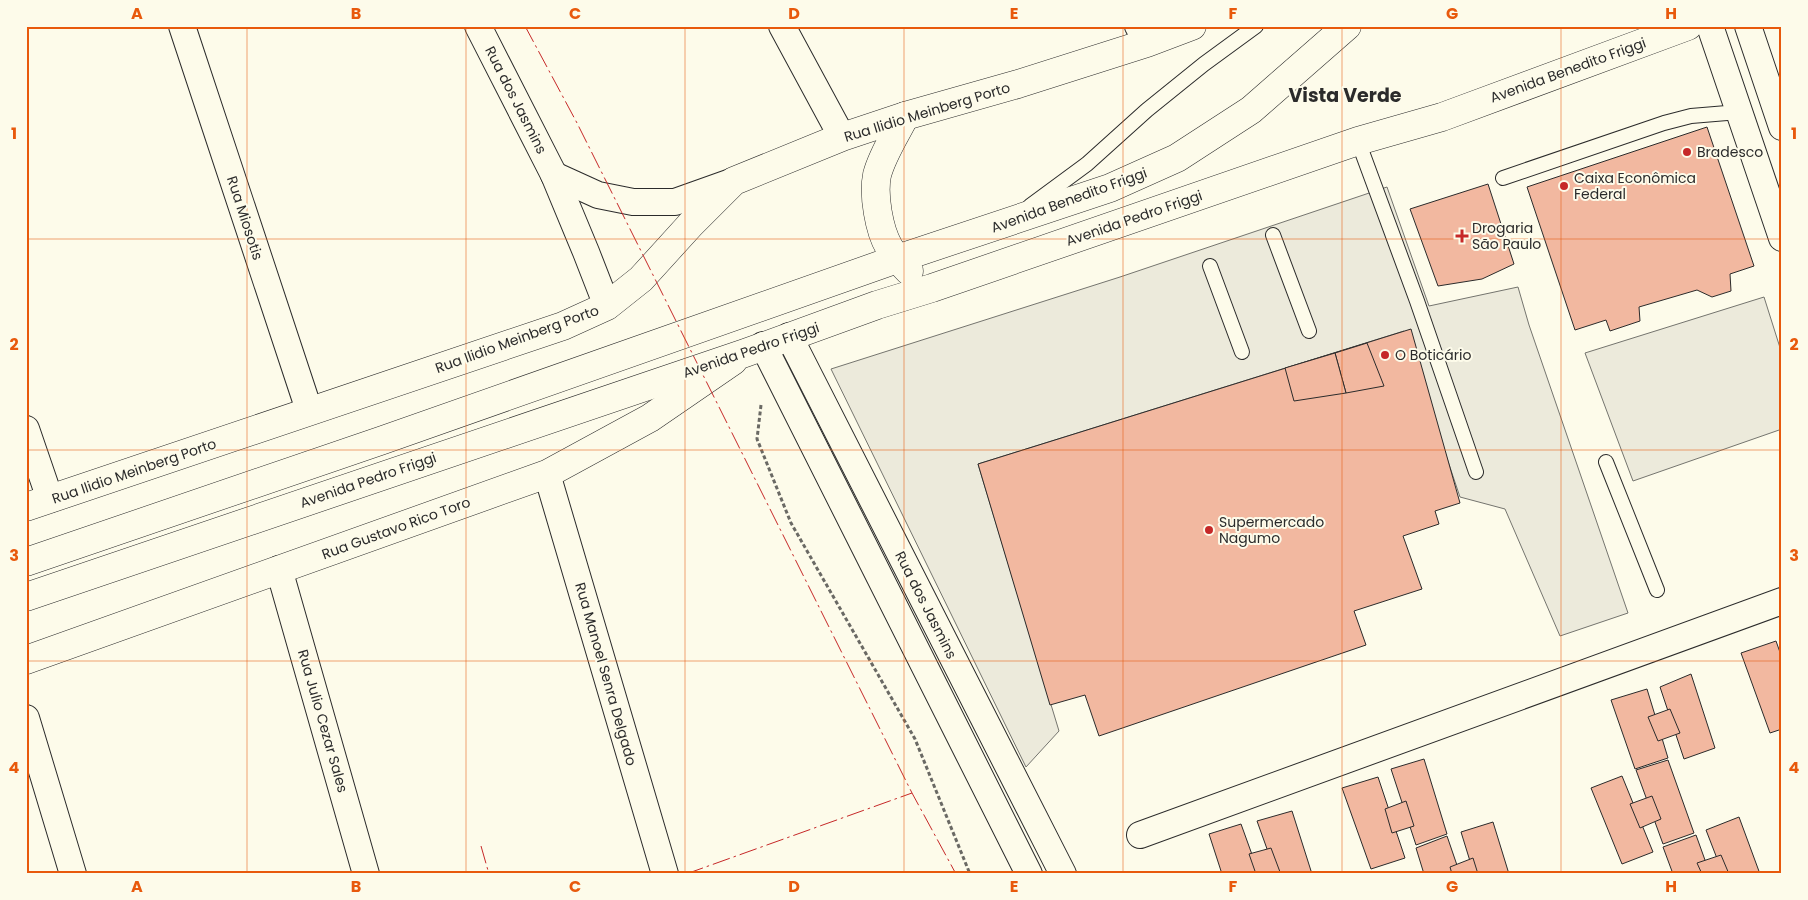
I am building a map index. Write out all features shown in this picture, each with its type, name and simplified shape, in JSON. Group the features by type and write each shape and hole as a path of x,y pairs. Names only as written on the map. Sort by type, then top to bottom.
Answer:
{"main road":[{"name":"Rua Ilidio Meinberg Porto","path":"38,503 171,460 309,410 370,392 563,326 607,306 641,279 691,224 734,181 842,137 906,116 1018,84 1142,34 1192,26"},
{"name":"Avenida Benedito Friggi","path":"897,259 1110,188 1177,158 1251,110 1347,26"},
{"name":"Avenida Benedito Friggi","path":"1476,104 1688,26"},
{"name":"Avenida Pedro Friggi","path":"26,597 1358,141 1442,117 1476,104"},
{"path":"906,116 883,160 877,176 876,197 881,227 888,246 897,259 915,278 932,288"},
{"path":"26,562 383,440 897,259"},
{"name":"Rua Gustavo Rico Toro","path":"26,660 548,474 650,418 754,349"}],"street":[{"name":"Rua Miosotis","path":"182,26 309,410"},
{"name":"Rua dos Jasmins","path":"478,26 554,175 607,306"},
{"path":"782,26 842,137"},
{"path":"1710,26 1782,238"},
{"path":"1748,26 1782,128"},
{"path":"554,175 598,195 633,202 675,202 734,181"},
{"name":"Rua dos Jasmins","path":"789,336 1063,874"},
{"name":"Rua dos Jasmins","path":"754,349 784,386 1029,874"},
{"path":"26,429 38,503"},
{"name":"Rua Manoel Senra Delgado","path":"548,474 665,874"},
{"name":"Rua Julio Cezar Sales","path":"279,569 366,874"},
{"path":"1140,835 1782,601"},
{"path":"26,718 74,874"}],"lane":[{"path":"1009,222 1087,164 1147,110 1204,64 1256,26"},
{"path":"1503,178 1664,123 1691,116 1740,112"},
{"path":"1358,141 1417,301 1476,472"},
{"path":"1273,235 1309,331"},
{"path":"1210,266 1242,352"},
{"path":"1606,462 1657,590"}],"path":[{"path":"784,386 766,396 759,412 757,439 791,523 915,739 970,874"}],"shaded area":[{"path":"1387,187 1429,306 1518,287 1529,325 1628,613 1560,636 1505,509 1460,497 1404,331 978,464 1059,731 1026,767 831,369 1120,277"},
{"path":"1764,297 1782,354 1782,429 1633,481 1585,353"}],"building":[{"path":"1707,127 1754,266 1730,274 1731,291 1712,297 1697,290 1639,307 1640,321 1610,331 1606,320 1575,330 1527,187"},
{"name":"Drogaria São Paulo","path":"1488,184 1514,264 1482,279 1438,286 1410,209"},
{"name":"Supermercado Nagumo","path":"1411,329 1460,503 1435,511 1439,524 1403,536 1422,589 1354,611 1366,645 1099,736 1085,695 1050,705 978,464"},
{"path":"1367,343 1384,386 1346,393 1335,353"},
{"path":"1335,353 1346,393 1294,401 1285,368"},
{"path":"1776,641 1782,658 1782,729 1770,733 1741,653"},
{"path":"1691,674 1715,748 1684,759 1660,687"},
{"path":"1647,689 1668,758 1635,769 1611,700"},
{"path":"1670,709 1680,733 1658,741 1648,717"},
{"path":"1424,759 1447,834 1416,845 1391,769"},
{"path":"1668,760 1694,833 1663,844 1636,770"},
{"path":"1622,776 1653,852 1622,864 1591,788"},
{"path":"1378,777 1405,858 1371,869 1342,788"},
{"path":"1652,796 1661,819 1640,828 1630,804"},
{"path":"1406,801 1414,826 1392,833 1385,809"},
{"path":"1292,811 1312,874 1276,874 1257,821"},
{"path":"1739,817 1760,874 1723,874 1706,830"},
{"path":"1493,822 1509,874 1474,874 1461,832"},
{"path":"1241,824 1259,874 1222,874 1209,834"},
{"path":"1696,835 1710,874 1673,874 1663,847"},
{"path":"1447,836 1460,874 1424,874 1416,848"},
{"path":"1271,848 1280,872 1256,874 1249,854"},
{"path":"1721,855 1729,874 1702,874 1697,863"},
{"path":"1473,858 1478,874 1452,874 1450,867"}],"power":[{"path":"525,26 577,123 912,793 956,874"},
{"path":"686,874 912,793"},
{"path":"481,846 489,874"}],"place":[{"name":"Bradesco","path":"1687,152"},
{"name":"Caixa Econômica Federal","path":"1564,186"},
{"name":"Drogaria São Paulo","path":"1462,236"},
{"name":"O Boticário","path":"1385,355"},
{"name":"Supermercado Nagumo","path":"1209,530"}],"district":[{"name":"Vista Verde","path":"1345,95"}]}
